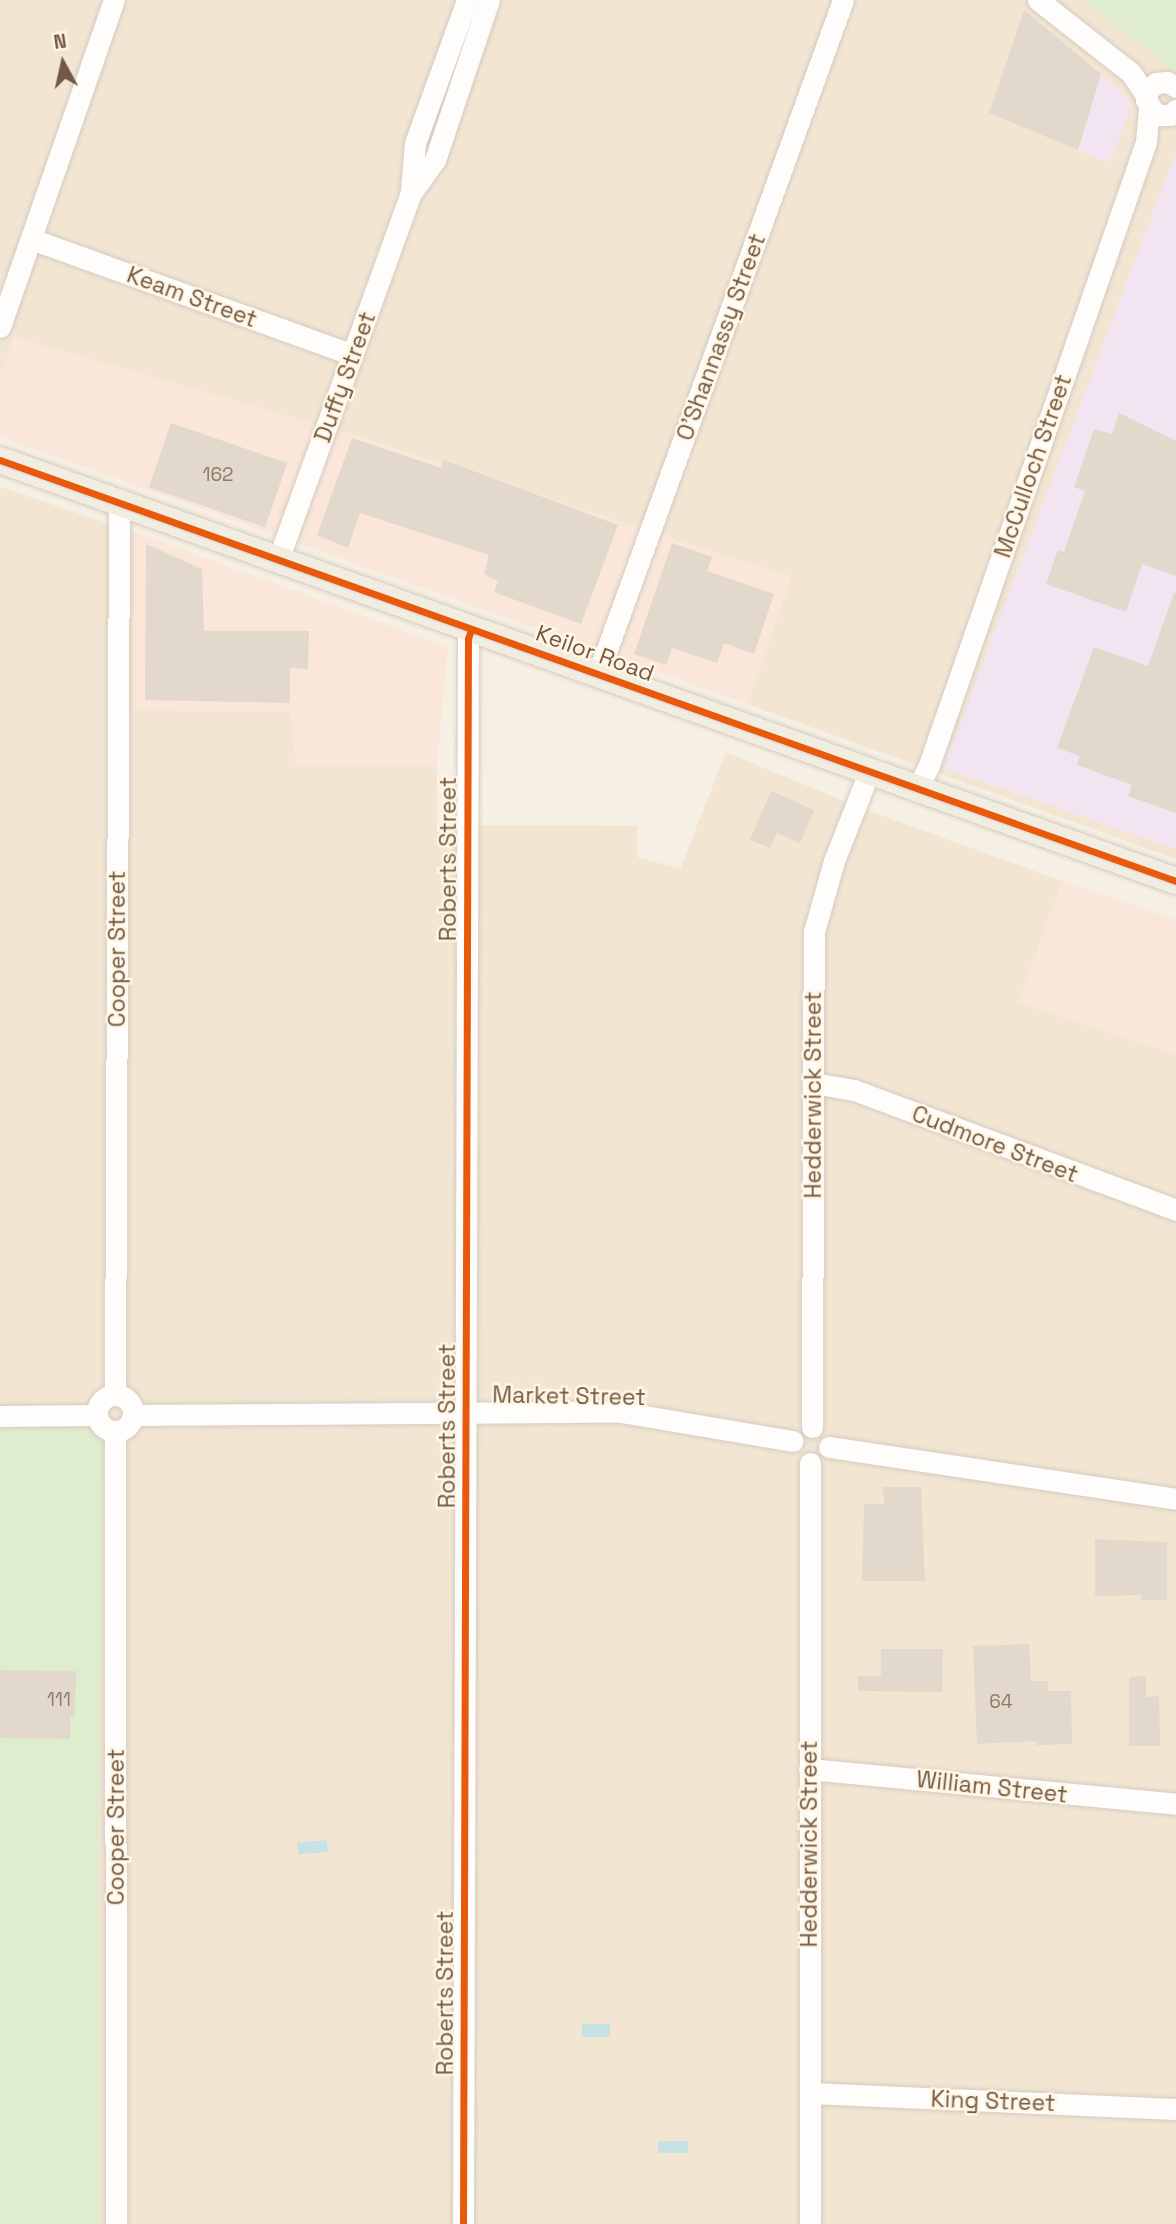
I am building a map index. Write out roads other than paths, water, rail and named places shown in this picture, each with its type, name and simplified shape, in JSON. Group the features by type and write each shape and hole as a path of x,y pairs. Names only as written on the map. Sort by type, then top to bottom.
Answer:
{"main road":[{"name":"Keilor Road","path":"0,460 1176,881"}],"street":[{"path":"0,327 114,0"},
{"name":"Duffy Street","path":"278,560 411,193 415,143 467,0"},
{"name":"Duffy Street","path":"411,193 435,160 489,0"},
{"name":"O'Shannassy Street","path":"598,674 843,0"},
{"path":"1038,0 1165,103"},
{"name":"McCulloch Street","path":"917,789 929,765 1146,142 1165,103"},
{"name":"Keam Street","path":"31,239 353,355"},
{"name":"Cooper Street","path":"115,1394 119,503"},
{"name":"Roberts Street","path":"463,2224 468,639 471,629"},
{"name":"Hedderwick Street","path":"812,1427 813,1083 817,915 869,772"},
{"name":"Cudmore Street","path":"813,1083 854,1090 1176,1210"},
{"path":"115,1394 129,1402 133,1415 128,1425 115,1431 102,1426 96,1415 99,1403 115,1394"},
{"name":"Market Street","path":"133,1415 621,1412 793,1441"},
{"path":"0,1416 96,1415"},
{"path":"812,1427 826,1436 829,1447 821,1460 810,1463 797,1456 793,1441 802,1429 812,1427"},
{"name":"Cooper Street","path":"115,1431 116,2224"},
{"path":"829,1447 1176,1499"},
{"name":"Hedderwick Street","path":"810,1463 810,2224"},
{"name":"William Street","path":"809,1769 1176,1804"},
{"name":"King Street","path":"810,2093 1176,2109"}],"water":[{"path":"327,1840 328,1852 298,1855 297,1843"},
{"path":"582,2024 610,2024 610,2037 582,2037"},
{"path":"658,2141 688,2141 688,2153 658,2153"}],"tram line":[{"path":"0,465 1176,886"}]}
